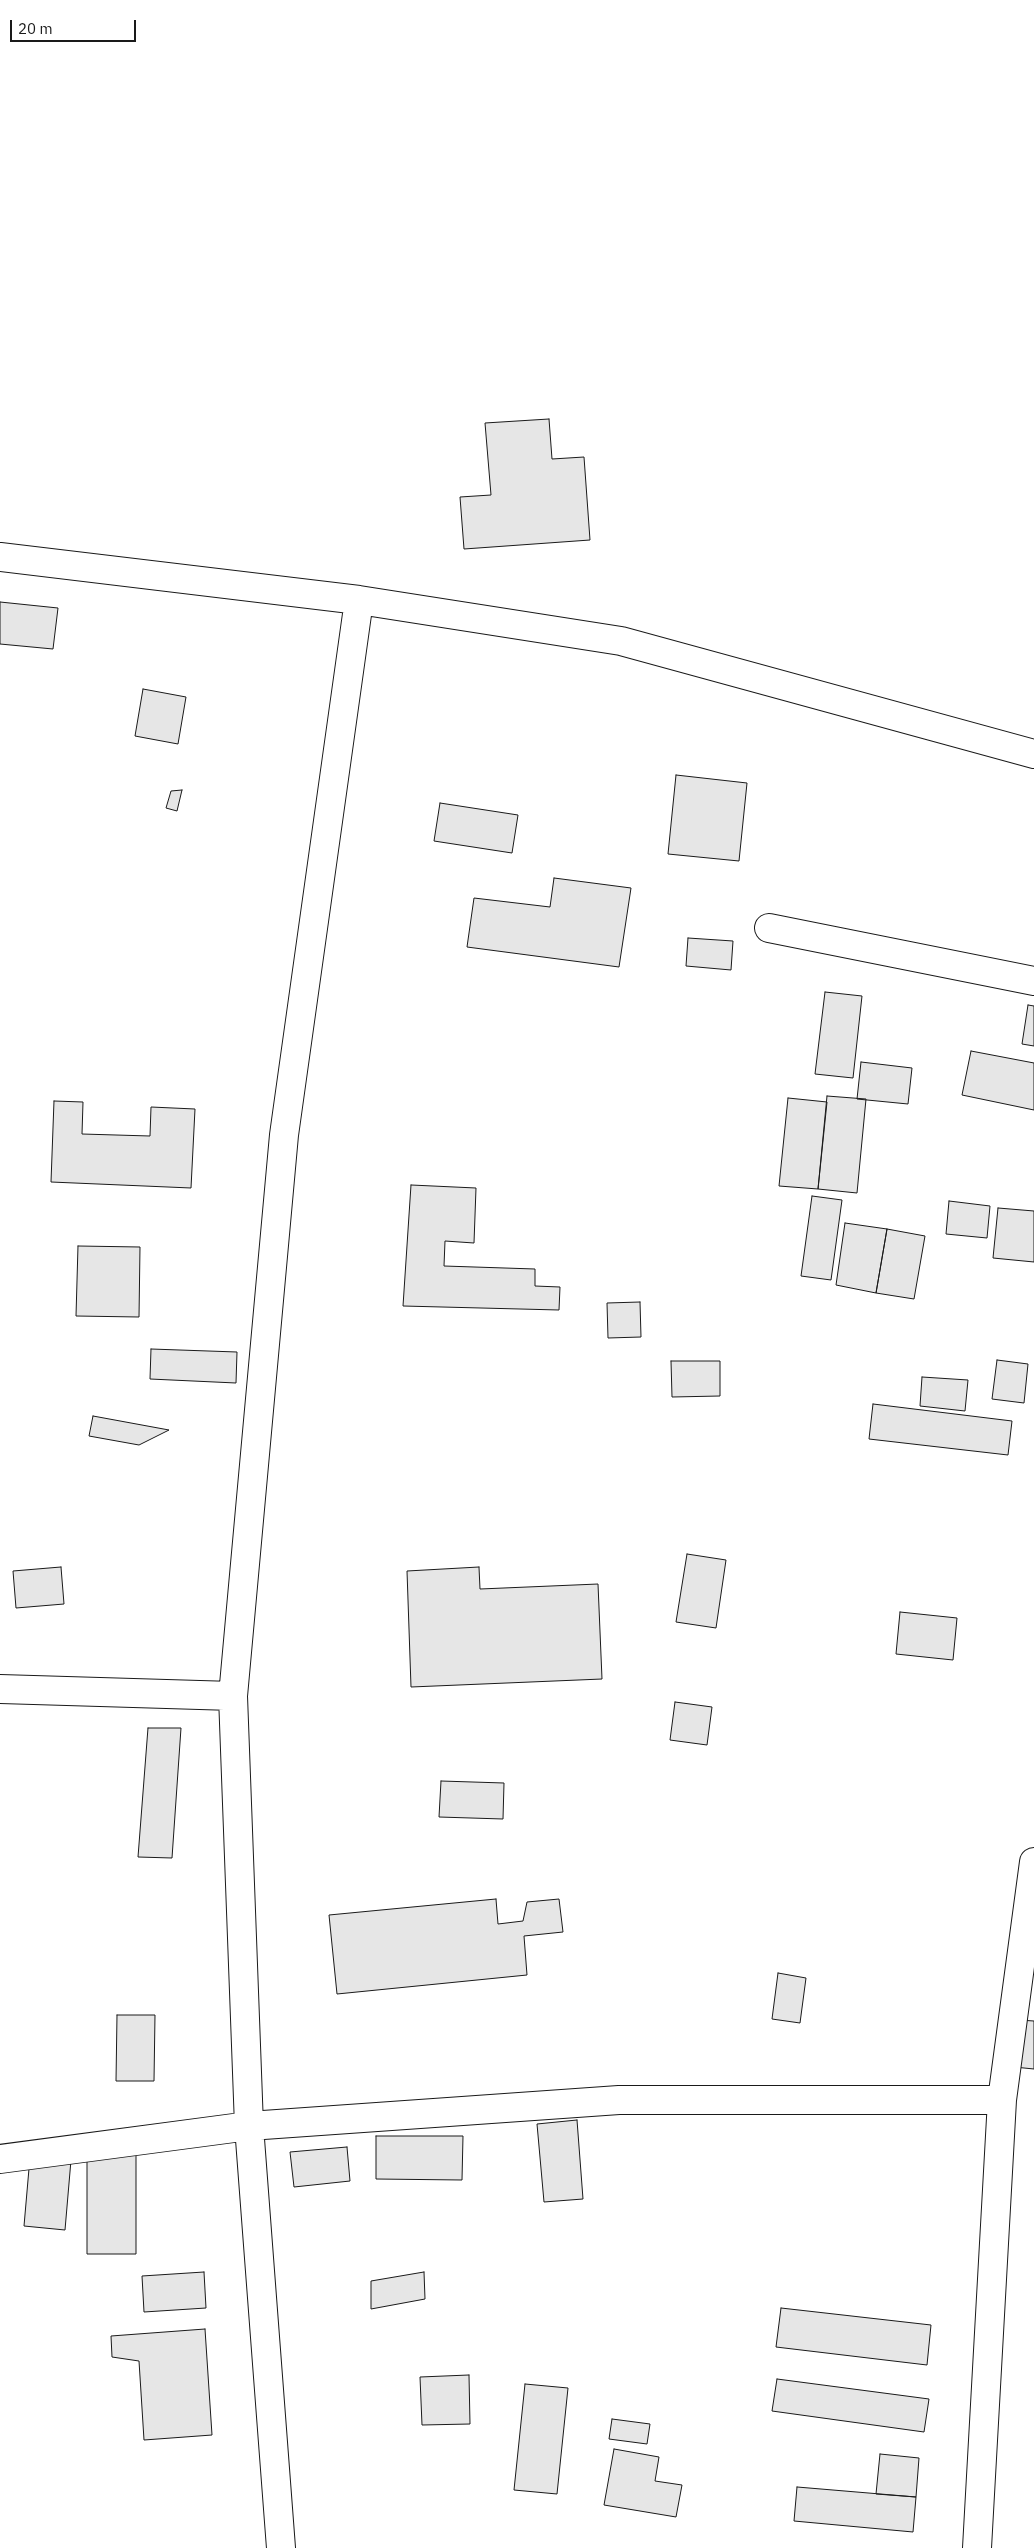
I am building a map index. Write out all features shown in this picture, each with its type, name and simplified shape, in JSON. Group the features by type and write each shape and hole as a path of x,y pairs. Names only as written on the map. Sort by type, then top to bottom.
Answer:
{"street":[{"path":"0,557 359,600 621,641 1034,754"},
{"path":"281,2548 249,2126 233,1696 284,1135 359,600"},
{"path":"769,928 1034,981"},
{"path":"0,1688 233,1696"},
{"path":"978,2548 1002,2100 1034,1862"},
{"path":"0,2159 249,2126 619,2100 1002,2100"}],"building":[{"path":"549,419 552,459 584,457 590,540 464,549 460,497 491,495 485,423"},
{"path":"0,602 58,608 53,649 0,644"},
{"path":"143,689 186,697 178,744 135,736"},
{"path":"676,775 747,783 739,861 668,854"},
{"path":"182,790 177,811 166,808 171,791"},
{"path":"440,803 518,815 512,853 434,841"},
{"path":"554,878 631,888 619,967 467,947 474,898 550,907"},
{"path":"688,938 733,941 731,970 686,966"},
{"path":"825,992 862,996 853,1078 815,1074"},
{"path":"1028,1005 1034,1006 1034,1046 1022,1044"},
{"path":"971,1051 1034,1063 1034,1110 962,1095"},
{"path":"861,1062 912,1068 908,1104 857,1099"},
{"path":"827,1096 866,1099 857,1193 818,1189"},
{"path":"788,1098 827,1102 818,1189 779,1186"},
{"path":"54,1101 83,1102 82,1134 150,1136 151,1107 195,1109 191,1188 51,1182"},
{"path":"411,1185 476,1188 474,1243 445,1241 444,1266 535,1269 535,1286 560,1287 559,1310 403,1306"},
{"path":"812,1196 842,1200 831,1280 801,1276"},
{"path":"949,1201 990,1206 987,1238 946,1234"},
{"path":"998,1208 1034,1211 1034,1262 993,1258"},
{"path":"845,1223 887,1229 876,1293 836,1285"},
{"path":"887,1229 925,1236 914,1299 876,1293"},
{"path":"78,1246 140,1247 139,1317 76,1316"},
{"path":"640,1302 641,1337 608,1338 607,1303"},
{"path":"151,1349 237,1352 236,1383 150,1379"},
{"path":"997,1360 1028,1364 1024,1403 992,1399"},
{"path":"671,1361 720,1361 720,1396 672,1397"},
{"path":"922,1377 968,1380 965,1411 920,1406"},
{"path":"873,1404 1012,1421 1008,1455 869,1439"},
{"path":"93,1416 169,1430 139,1445 89,1436"},
{"path":"687,1554 726,1560 716,1628 676,1622"},
{"path":"61,1567 64,1604 16,1608 13,1571"},
{"path":"479,1567 480,1589 598,1584 602,1679 411,1687 407,1571"},
{"path":"900,1612 957,1618 953,1660 896,1654"},
{"path":"675,1702 712,1707 707,1745 670,1740"},
{"path":"148,1728 181,1728 172,1858 138,1857"},
{"path":"441,1781 504,1783 503,1819 439,1817"},
{"path":"496,1899 498,1924 523,1921 527,1902 559,1899 563,1932 524,1936 527,1975 337,1994 329,1915"},
{"path":"778,1973 806,1978 800,2023 772,2019"},
{"path":"117,2015 155,2015 154,2081 116,2081"},
{"path":"1019,2020 1034,2021 1034,2069 1014,2067"},
{"path":"577,2120 583,2199 544,2202 537,2124"},
{"path":"376,2136 463,2136 462,2180 376,2179"},
{"path":"347,2147 350,2181 294,2187 290,2152"},
{"path":"87,2155 136,2155 136,2254 87,2254"},
{"path":"30,2157 71,2160 65,2230 24,2226"},
{"path":"204,2272 206,2308 144,2312 142,2276"},
{"path":"424,2272 425,2299 371,2309 371,2281"},
{"path":"781,2308 931,2325 927,2365 776,2347"},
{"path":"205,2329 212,2435 144,2440 139,2361 112,2357 111,2336"},
{"path":"469,2375 470,2424 422,2425 420,2377"},
{"path":"777,2379 929,2399 924,2432 772,2411"},
{"path":"525,2384 568,2388 557,2494 514,2490"},
{"path":"612,2419 650,2424 647,2444 609,2439"},
{"path":"614,2449 659,2457 655,2481 682,2485 676,2517 604,2505"},
{"path":"880,2454 919,2458 916,2497 876,2494"},
{"path":"797,2487 916,2497 913,2532 794,2521"}]}
